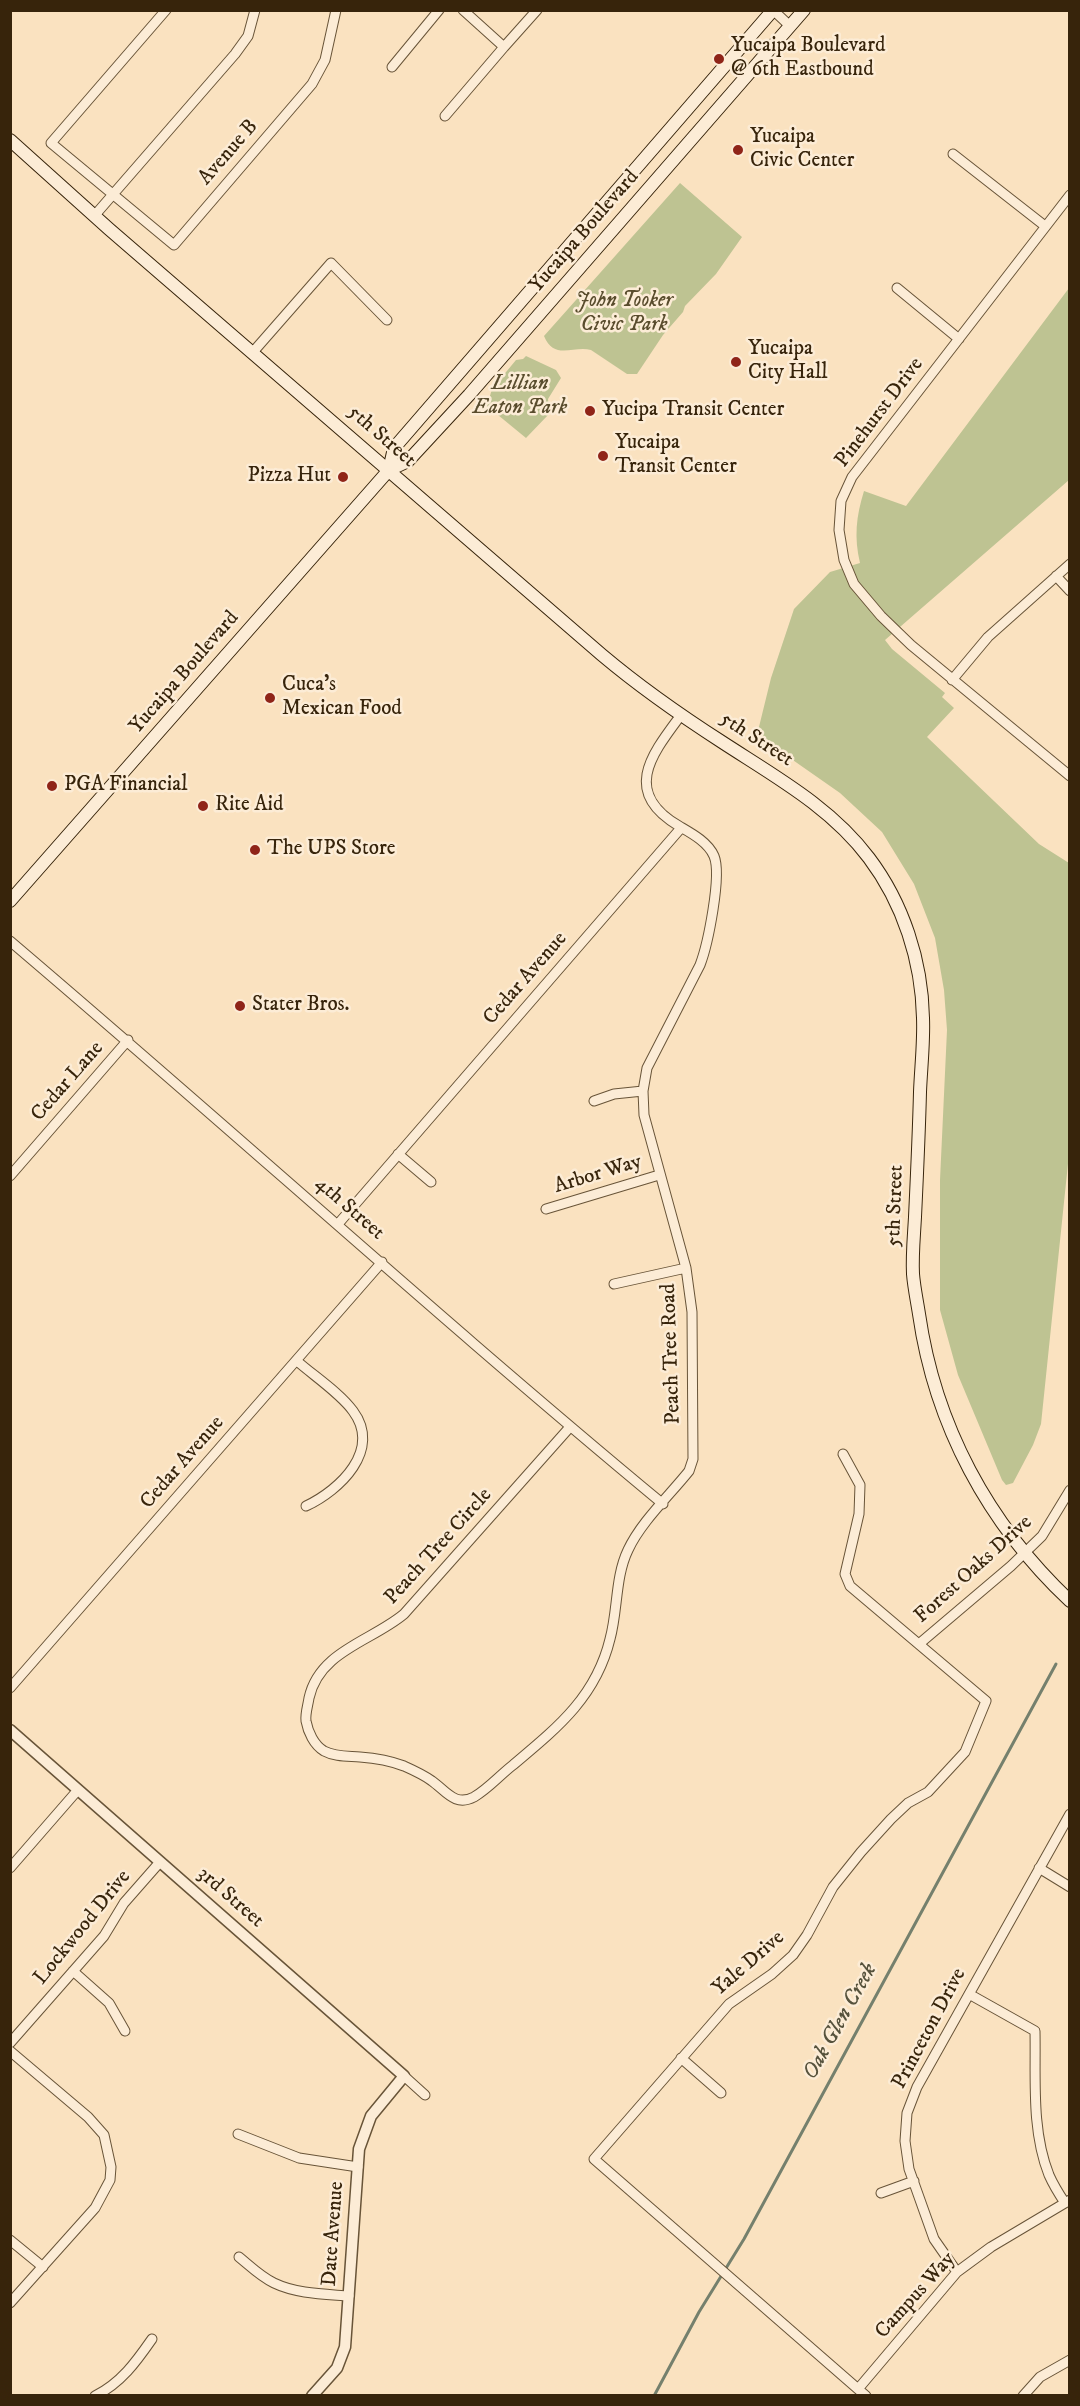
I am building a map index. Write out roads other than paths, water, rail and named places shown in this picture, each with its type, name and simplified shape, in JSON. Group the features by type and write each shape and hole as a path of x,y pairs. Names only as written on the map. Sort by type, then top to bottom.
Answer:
{"main road":[{"name":"Yucaipa Boulevard","path":"10,901 389,470 408,461 469,395 804,10"},
{"name":"Yucaipa Boulevard","path":"389,470 394,448 773,11"},
{"name":"5th Street","path":"10,140 602,655 638,685 681,715 788,784 841,826 869,858 900,910 918,970 923,1016 913,1274 922,1334 934,1388 951,1432 974,1478 997,1515 1024,1553 1070,1601"}],"street":[{"path":"113,196 51,143 166,10"},
{"path":"95,215 235,54 248,36 255,10"},
{"name":"Avenue B","path":"113,196 174,245 312,84 325,60 336,10"},
{"path":"392,67 439,10"},
{"path":"463,10 504,47"},
{"path":"445,116 537,10"},
{"path":"773,11 790,26"},
{"path":"953,154 1045,226"},
{"name":"Pinehurst Drive","path":"1070,195 852,477 841,501 839,530 844,560 854,584 881,616 952,680 1070,776"},
{"path":"252,352 331,263 387,320"},
{"path":"897,288 959,339"},
{"path":"952,680 988,637 1070,564"},
{"path":"1056,576 1070,591"},
{"name":"Peach Tree Road","path":"663,1504 689,1471 693,1459 693,1312 686,1268 644,1115 643,1091 647,1068 703,958 717,878 714,855 700,840 670,821 654,804 647,788 648,764 654,751 681,715"},
{"name":"Cedar Avenue","path":"339,1224 681,828"},
{"name":"4th Street","path":"10,941 128,1040 570,1426 663,1504"},
{"name":"Cedar Lane","path":"10,1176 128,1040"},
{"path":"594,1101 614,1094 643,1091"},
{"path":"398,1154 431,1182"},
{"name":"Arbor Way","path":"546,1209 660,1175"},
{"name":"Cedar Avenue","path":"10,1688 382,1262"},
{"path":"614,1284 686,1268"},
{"path":"297,1361 354,1411 362,1430 363,1439 359,1457 343,1480 325,1497 306,1506"},
{"name":"Peach Tree Circle","path":"570,1426 404,1614 390,1626 349,1647 324,1667 310,1691 306,1720 317,1746 339,1755 363,1757 404,1766 432,1781 452,1798 461,1801 475,1796 559,1727 585,1696 608,1647 627,1552 636,1534 663,1504"},
{"name":"Yale Drive","path":"843,1454 860,1485 860,1514 845,1574 850,1586 986,1701 965,1752 928,1792 908,1803 861,1852 833,1887 807,1935 793,1955 772,1974 729,2004 594,2159 866,2396"},
{"name":"Forest Oaks Drive","path":"919,1644 1024,1553 1051,1523 1070,1490"},
{"name":"3rd Street","path":"10,1730 425,2095"},
{"path":"10,1868 77,1791"},
{"name":"Princeton Drive","path":"957,2272 934,2239 909,2169 905,2141 907,2112 917,2088 1070,1814"},
{"name":"Lockwood Drive","path":"10,2043 104,1936 124,1904 160,1862"},
{"path":"1039,1868 1070,1887"},
{"path":"73,1971 110,2003 125,2031"},
{"path":"969,1994 1035,2031 1037,2120 1041,2151 1049,2175 1067,2202"},
{"path":"10,2051 88,2116 104,2134 110,2156 110,2180 101,2199 10,2303"},
{"path":"681,2058 721,2092"},
{"name":"Date Avenue","path":"312,2396 342,2359 345,2347 359,2150 371,2116 404,2076"},
{"path":"238,2134 299,2158 358,2167"},
{"path":"881,2193 914,2181"},
{"name":"Campus Way","path":"858,2389 957,2272 991,2247 1067,2202"},
{"path":"10,2240 43,2267"},
{"path":"239,2257 273,2283 289,2289 304,2293 349,2296"},
{"path":"95,2396 114,2385 138,2359 152,2339"},
{"path":"1023,2396 1040,2377 1070,2360"}],"waterway":[{"name":"Oak Glen Creek","path":"654,2396 699,2312 744,2239 1056,1664"}],"place":[{"name":"Yucaipa Boulevard @ 6th Eastbound","path":"719,59"},
{"name":"Yucaipa Civic Center","path":"738,150"},
{"name":"Yucaipa City Hall","path":"736,362"},
{"name":"Yucipa Transit Center","path":"590,411"},
{"name":"Yucaipa Transit Center","path":"603,456"},
{"name":"Pizza Hut","path":"343,477"},
{"name":"Cuca's Mexican Food","path":"270,698"},
{"name":"PGA Financial","path":"52,786"},
{"name":"Rite Aid","path":"203,806"},
{"name":"The UPS Store","path":"255,850"},
{"name":"Stater Bros.","path":"240,1006"}],"park label":[{"name":"John Tooker Civic Park","path":"624,314"},
{"name":"Lillian Eaton Park","path":"520,397"}]}
